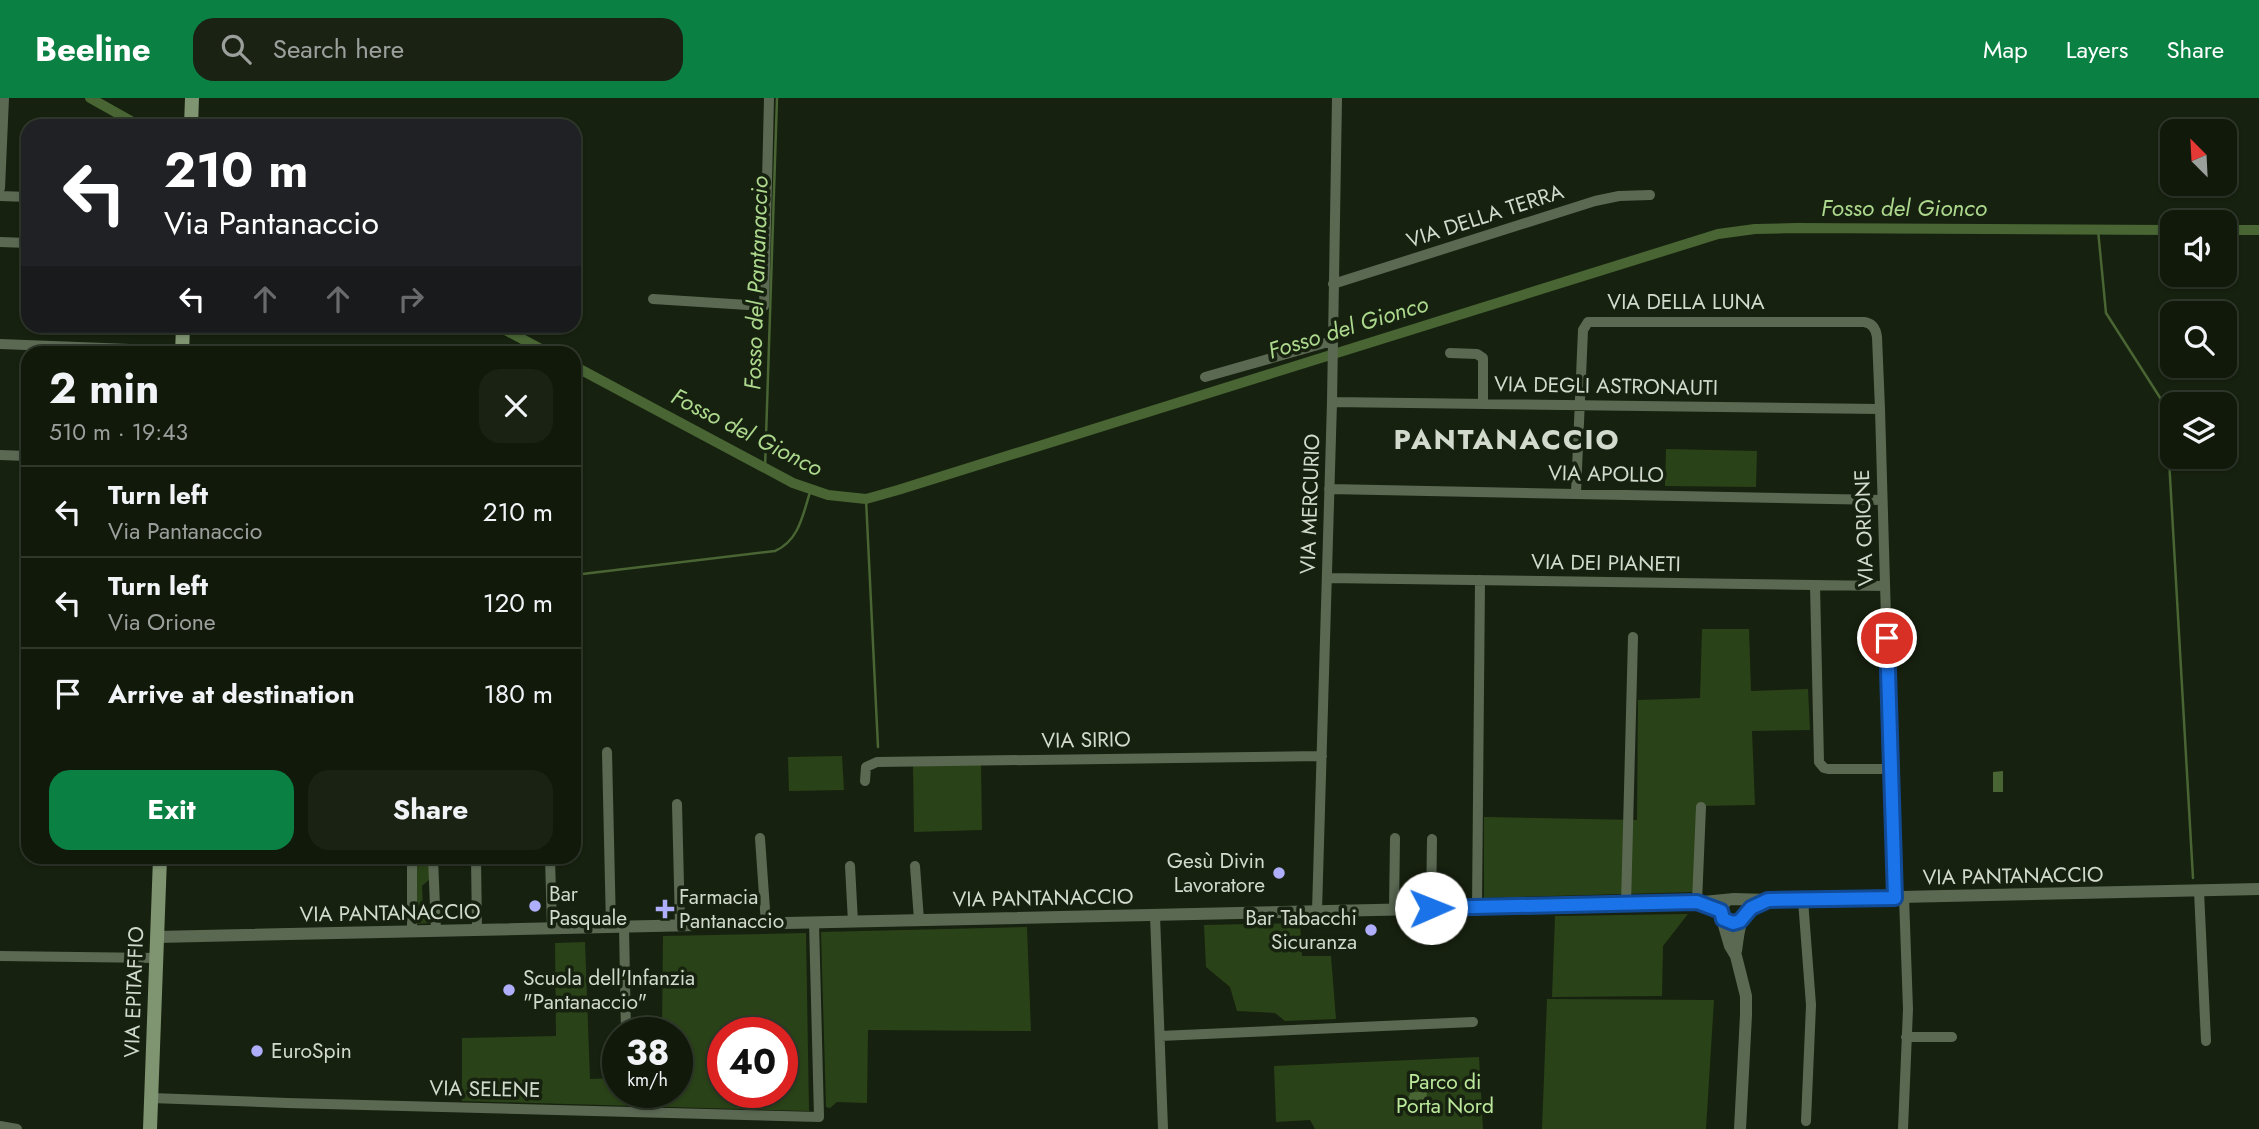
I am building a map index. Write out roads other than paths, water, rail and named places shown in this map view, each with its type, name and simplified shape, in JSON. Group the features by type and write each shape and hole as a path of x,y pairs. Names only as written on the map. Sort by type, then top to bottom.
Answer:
{"main road":[{"path":"191,119 192,98"},
{"name":"VIA EPITAFFIO","path":"150,1129 160,864"}],"street":[{"path":"0,188 4,98"},
{"path":"653,299 764,306 769,98"},
{"name":"VIA MERCURIO","path":"1317,911 1332,402 1336,98"},
{"name":"VIA DELLA TERRA","path":"1333,284 1591,202 1619,196 1650,195"},
{"path":"0,196 21,197"},
{"path":"0,242 21,243"},
{"name":"VIA DELLA LUNA","path":"1576,492 1583,330 1584,325 1591,321 1864,322 1872,326"},
{"name":"VIA ORIONE","path":"1872,326 1878,337 1892,769 1908,1009 1903,1129"},
{"path":"0,344 46,346"},
{"path":"1205,377 1331,344"},
{"path":"1450,353 1477,354 1483,358 1483,404"},
{"name":"VIA DEGLI ASTRONAUTI","path":"1332,402 1880,409"},
{"path":"0,455 21,456"},
{"name":"VIA APOLLO","path":"1329,489 1882,500"},
{"name":"VIA DEI PIANETI","path":"1327,578 1885,586"},
{"path":"1477,908 1480,580"},
{"path":"1815,585 1819,762 1828,769 1892,769"},
{"path":"1626,904 1633,637"},
{"path":"607,752 625,1017"},
{"name":"VIA SIRIO","path":"865,781 866,767 877,762 1322,755"},
{"path":"677,804 680,925"},
{"path":"1697,902 1701,807"},
{"path":"760,838 766,924"},
{"path":"1394,909 1395,838"},
{"path":"1431,908 1432,839"},
{"path":"412,864 412,932"},
{"path":"433,864 436,931"},
{"path":"475,864 477,930"},
{"path":"550,864 552,929"},
{"path":"850,866 853,922"},
{"path":"915,866 919,920"},
{"path":"413,886 433,886"},
{"name":"VIA PANTANACCIO","path":"157,937 1697,902 1727,907 1768,900 2259,889"},
{"path":"2199,891 2206,1041"},
{"name":"VIA PANTANACCIO","path":"1742,917 1768,900"},
{"path":"1803,900 1811,1005 1806,1121"},
{"path":"1727,907 1744,905 1736,956"},
{"path":"1727,907 1733,923 1742,917"},
{"path":"1727,907 1730,946 1736,956 1746,1006 1740,1129"},
{"path":"1155,915 1163,1129"},
{"name":"VIA SELENE","path":"151,1098 287,1104 819,1117 814,922"},
{"path":"0,956 156,958"},
{"path":"1160,1035 1473,1022"},
{"path":"1906,1037 1952,1037"},
{"path":"0,1126 18,1129"}],"waterway":[{"name":"Fosso del Gionco","path":"90,98 128,119"},
{"name":"Fosso del Pantanaccio","path":"765,468 777,98"},
{"name":"Fosso del Gionco","path":"581,370 793,483 828,495 866,499 1718,234 1755,229 1796,228 2160,230"},
{"path":"2098,230 2106,313 2166,407 2193,878"},
{"name":"Fosso del Gionco","path":"2237,230 2259,230"},
{"name":"Fosso del Gionco","path":"511,333 535,346"},
{"path":"581,574 775,551 795,533 811,489"},
{"path":"866,499 878,747"}],"place":[{"name":"Gesù Divin Lavoratore","path":"1279,873"},
{"name":"Bar Pasquale","path":"535,906"},
{"name":"Farmacia Pantanaccio","path":"665,909"},
{"name":"Bar Tabacchi Sicuranza","path":"1371,930"},
{"name":"Scuola dell'Infanzia \"Pantanaccio\"","path":"509,990"},
{"name":"EuroSpin","path":"257,1051"}],"district":[{"name":"PANTANACCIO","path":"1507,439"}],"park label":[{"name":"Parco di Porta Nord","path":"1445,1094"}]}
